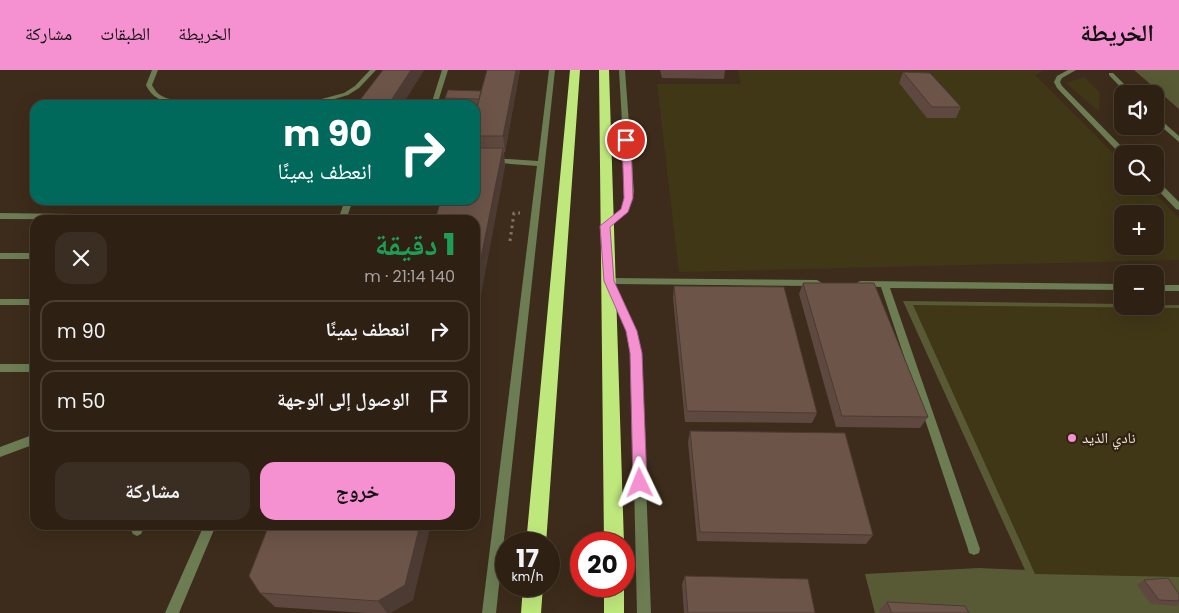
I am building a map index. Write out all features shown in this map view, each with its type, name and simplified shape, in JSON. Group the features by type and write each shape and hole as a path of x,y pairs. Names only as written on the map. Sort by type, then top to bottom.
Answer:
{"highway":[{"path":"537,532 575,70"},
{"path":"604,70 605,226 609,281 614,532"},
{"path":"531,613 532,597"},
{"path":"614,597 614,613"}],"street":[{"path":"155,70 149,85 152,93 169,100"},
{"path":"331,100 357,87 373,70"},
{"path":"435,100 445,70"},
{"path":"489,613 552,70"},
{"path":"605,226 625,210 630,192 622,70"},
{"path":"1073,70 1060,77 1059,87 1116,145"},
{"path":"1111,74 1122,85"},
{"path":"1164,126 1179,140"},
{"path":"480,159 541,164"},
{"path":"1164,192 1179,207"},
{"path":"344,215 348,205"},
{"path":"346,211 350,205"},
{"path":"0,216 30,216"},
{"path":"0,256 30,256"},
{"path":"644,613 636,353 631,331 609,281 825,283"},
{"path":"854,284 1114,287"},
{"path":"884,284 974,549"},
{"path":"1164,288 1179,288"},
{"path":"0,302 30,302"},
{"path":"0,368 30,368"},
{"path":"0,452 30,441"},
{"path":"172,613 208,530"}],"green space":[{"path":"1134,70 1179,70 1179,109 1164,96 1164,85 1151,85"},
{"name":"نادي الذيد","path":"903,301 1114,304 1114,315 1164,315 1164,305 1179,305 1179,613 875,613 865,574 979,568 1025,570"}],"sand":[{"path":"738,70 1044,70 1035,75 1114,154 1114,195 1156,195 1179,218 1179,260 679,272 657,84 741,84"},
{"path":"1084,77 1100,93 1099,112 1066,83"},
{"name":"نادي الذيد","path":"913,305 1114,307 1114,315 1164,315 1164,308 1179,308 1179,577 1035,574"}],"building":[{"path":"383,70 411,70 391,100 360,100"},
{"path":"487,70 516,70 503,136 480,136 479,100"},
{"path":"903,72 930,73 961,107 932,107"},
{"path":"448,90 481,91 479,99 445,98"},
{"path":"480,148 503,148 480,263 480,215 436,215 440,205 480,205"},
{"path":"803,283 874,283 928,417 842,416"},
{"path":"674,286 784,287 817,413 687,411"},
{"path":"690,431 845,433 873,535 700,532"},
{"path":"267,530 419,530 405,585 378,601 260,593 249,576"},
{"path":"685,576 808,579 815,613 688,613"},
{"path":"1168,578 1179,594 1179,601 1159,600 1144,580"},
{"path":"887,602 965,606 969,613 892,613"}],"place":[{"name":"نادي الذيد","path":"1072,438"}],"route":[{"path":"626,140 629,198 625,210 605,226 609,281 631,331 636,353 640,483"}]}
